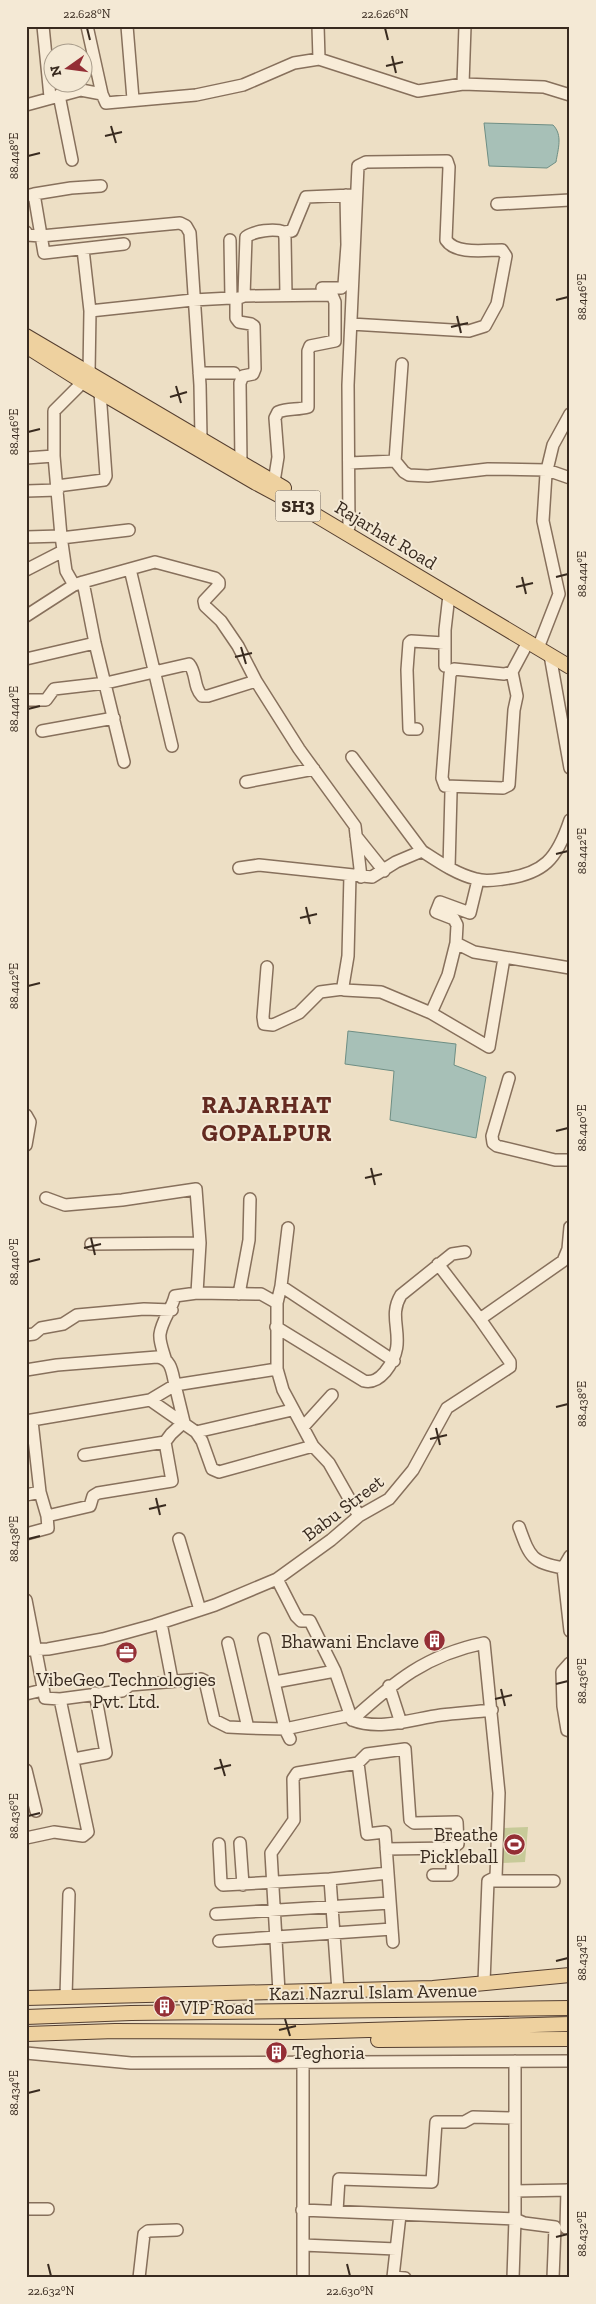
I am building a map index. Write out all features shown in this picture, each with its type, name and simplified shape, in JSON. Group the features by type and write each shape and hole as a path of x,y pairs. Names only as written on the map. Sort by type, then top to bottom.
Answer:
{"main road":[{"name":"Rajarhat Road","path":"26,336 86,378 100,392 539,646 570,656"},
{"name":"Rajarhat Road","path":"26,346 201,438 350,527 570,667"},
{"path":"26,1998 433,1988 570,1975"},
{"path":"337,2010 433,1988"},
{"name":"Kazi Nazrul Islam Avenue","path":"26,2017 337,2010 570,2008"},
{"path":"58,2015 59,2032"},
{"name":"Kazi Nazrul Islam Avenue","path":"302,2032 570,2024"},
{"path":"26,2034 59,2032 302,2032 366,2039 422,2041 570,2039"}],"street":[{"path":"43,26 54,96 72,160"},
{"path":"88,26 102,94 106,103 196,95 243,85 294,63 319,59 418,91 463,84 544,87 570,95"},
{"path":"127,26 133,100"},
{"path":"318,26 319,59"},
{"path":"463,84 465,26"},
{"path":"26,105 81,90 102,94"},
{"path":"241,463 240,383 243,376 253,374 255,369 254,326 239,322 236,318 236,299 244,296 286,291 341,288 344,285 351,195 358,166 366,162 447,161 449,167 446,240 450,246 460,249 502,250 506,256 497,304 485,326 469,331 351,324"},
{"path":"101,186 71,188 28,195 41,236 44,253 124,244"},
{"path":"244,296 246,237 251,233 279,230 284,232 292,231 306,197 351,195"},
{"path":"350,527 347,404 351,324 351,195"},
{"path":"497,204 570,200"},
{"path":"26,232 27,235 41,236 180,223 186,226 190,233 201,438"},
{"path":"284,232 286,291"},
{"path":"90,311 231,298 230,240"},
{"path":"83,249 90,311 86,378 54,411 54,456 66,571 78,584 106,683 124,762"},
{"path":"274,482 278,457 275,418 278,412 285,409 308,407 308,351 310,346 335,341 335,302 332,295 286,291"},
{"path":"402,364 395,461 404,472 409,475 428,476 488,469 547,470 570,478"},
{"path":"199,373 234,373"},
{"path":"26,491 104,480 106,476 100,392"},
{"path":"512,672 517,696 514,710 509,785 503,788 445,786 442,782 442,769 450,674 454,669 504,674 512,672 539,646 559,594 543,521 547,470 554,445 570,414"},
{"path":"26,458 54,456"},
{"path":"348,463 395,461"},
{"path":"26,537 61,537 129,530"},
{"path":"26,570 63,550"},
{"path":"26,616 78,584 155,562 215,578 219,586 204,601 205,606 221,621 238,646 256,681 314,769 355,826 355,876 343,989"},
{"path":"130,569 156,672 172,746"},
{"path":"445,666 444,644 449,595"},
{"path":"417,729 410,729 407,670 408,643 411,641 444,644"},
{"path":"26,659 95,643"},
{"path":"539,646 570,768"},
{"path":"26,700 46,700 54,689 106,683 189,664 192,668 198,692 202,696 208,696 256,681"},
{"path":"42,731 114,718"},
{"path":"352,756 422,851 449,868 478,880 516,877 538,871 558,848 570,820"},
{"path":"246,782 314,769"},
{"path":"449,868 451,792"},
{"path":"356,836 384,871"},
{"path":"239,868 259,865 372,877 396,862 422,851"},
{"path":"432,1013 448,975 456,943 457,925 454,918 436,912 440,902 470,913 478,880"},
{"path":"456,943 474,952 570,968"},
{"path":"267,967 263,1017 267,1025 273,1025 299,1013 320,992 343,989 381,992 432,1013 490,1047 504,958"},
{"path":"509,1078 492,1136 493,1143 497,1146 555,1160 570,1160"},
{"path":"26,1115 30,1122 26,1144"},
{"path":"46,1198 65,1205 122,1200 196,1189 200,1242 197,1293"},
{"path":"238,1294 249,1240 250,1199"},
{"path":"288,1228 281,1286 276,1303 277,1369 283,1390 292,1410 313,1446 329,1463 359,1516"},
{"path":"438,1264 480,1320 563,1262 568,1249 570,1228"},
{"path":"91,1244 200,1242"},
{"path":"276,1327 364,1381 375,1381 394,1361 398,1346 396,1303 401,1294 452,1254 466,1252"},
{"path":"281,1286 394,1361"},
{"path":"165,1358 160,1335 167,1316 172,1310 175,1296 197,1293 261,1294 276,1303"},
{"path":"26,1335 34,1334 41,1328 63,1324 77,1314 172,1310"},
{"name":"Babu Street","path":"31,1649 48,1649 103,1639 161,1623 200,1610 277,1579 332,1540 359,1516 389,1499 413,1470 448,1408 510,1367 510,1362 480,1320"},
{"path":"26,1370 57,1365 157,1356 165,1358 169,1361 184,1422"},
{"path":"26,1534 48,1528 47,1516 40,1492 29,1421 150,1400 175,1385 277,1369"},
{"path":"303,1427 332,1395"},
{"path":"150,1400 196,1432 202,1441 212,1469 219,1472 313,1446"},
{"path":"196,1432 292,1410"},
{"path":"84,1455 165,1442 184,1422"},
{"path":"47,1516 90,1506 94,1496 98,1494 172,1481 165,1442"},
{"path":"26,1495 40,1492"},
{"path":"519,1527 534,1560 544,1564 566,1567"},
{"path":"179,1539 200,1610"},
{"path":"570,1556 566,1567 570,1631"},
{"path":"277,1579 296,1616 301,1621 310,1621 335,1670 352,1717 365,1724 401,1723 440,1715 492,1710"},
{"path":"26,1600 31,1649 45,1698 60,1699 122,1690 130,1685 201,1678 205,1681 214,1720 228,1727 288,1734 352,1717 406,1674 452,1651 484,1643 499,1794 499,1846 496,1877 488,1881"},
{"path":"161,1623 172,1680"},
{"path":"264,1639 288,1734"},
{"path":"228,1643 248,1728"},
{"path":"570,1663 562,1672 563,1706 568,1730 570,1731"},
{"path":"275,1682 335,1670"},
{"path":"389,1686 401,1723"},
{"path":"26,1694 43,1690"},
{"path":"74,1759 106,1753 95,1693"},
{"path":"26,1838 54,1832 83,1836 88,1832 60,1699"},
{"path":"279,1992 272,1853 294,1820 293,1779 297,1773 358,1763 367,1754 405,1749 410,1820 414,1823 457,1822 458,1844 452,1848 386,1849"},
{"path":"358,1763 367,1834 385,1832 393,1942"},
{"path":"26,1770 36,1811"},
{"path":"240,1843 243,1885"},
{"path":"219,1844 222,1885 330,1879 388,1873"},
{"path":"433,1875 450,1875 452,1872 452,1848"},
{"path":"330,1879 332,1932 338,1991"},
{"path":"488,1881 554,1881"},
{"path":"484,1982 488,1881"},
{"path":"66,1996 69,1894"},
{"path":"216,1914 276,1908 390,1903"},
{"path":"219,1941 392,1929"},
{"path":"26,2053 131,2062 570,2061"},
{"path":"513,2278 515,2061"},
{"path":"303,2063 303,2278"},
{"path":"337,2212 339,2179 432,2182 436,2122 464,2122 473,2117 515,2118"},
{"path":"515,2191 569,2190 553,2278"},
{"path":"26,2210 48,2208"},
{"path":"302,2210 515,2219 524,2223 563,2227"},
{"path":"400,2215 393,2277 405,2278"},
{"path":"139,2278 144,2234 148,2232 177,2230"},
{"path":"303,2245 396,2249"}],"green space":[{"name":"Breathe Pickleball","path":"528,1827 525,1862 501,1863 503,1828"}],"water":[{"path":"484,123 553,125 559,138 556,162 547,168 489,166"},
{"path":"348,1031 456,1044 454,1065 486,1077 476,1138 390,1120 394,1071 345,1064"}],"place":[{"name":"Bhawani Enclave","path":"435,1641"},
{"name":"VibeGeo Technologies Pvt. Ltd.","path":"126,1653"},
{"name":"Breathe Pickleball","path":"514,1845"},
{"name":"VIP Road","path":"164,2007"},
{"name":"Teghoria","path":"276,2052"}],"district":[{"name":"RAJARHAT GOPALPUR","path":"267,1118"}]}
